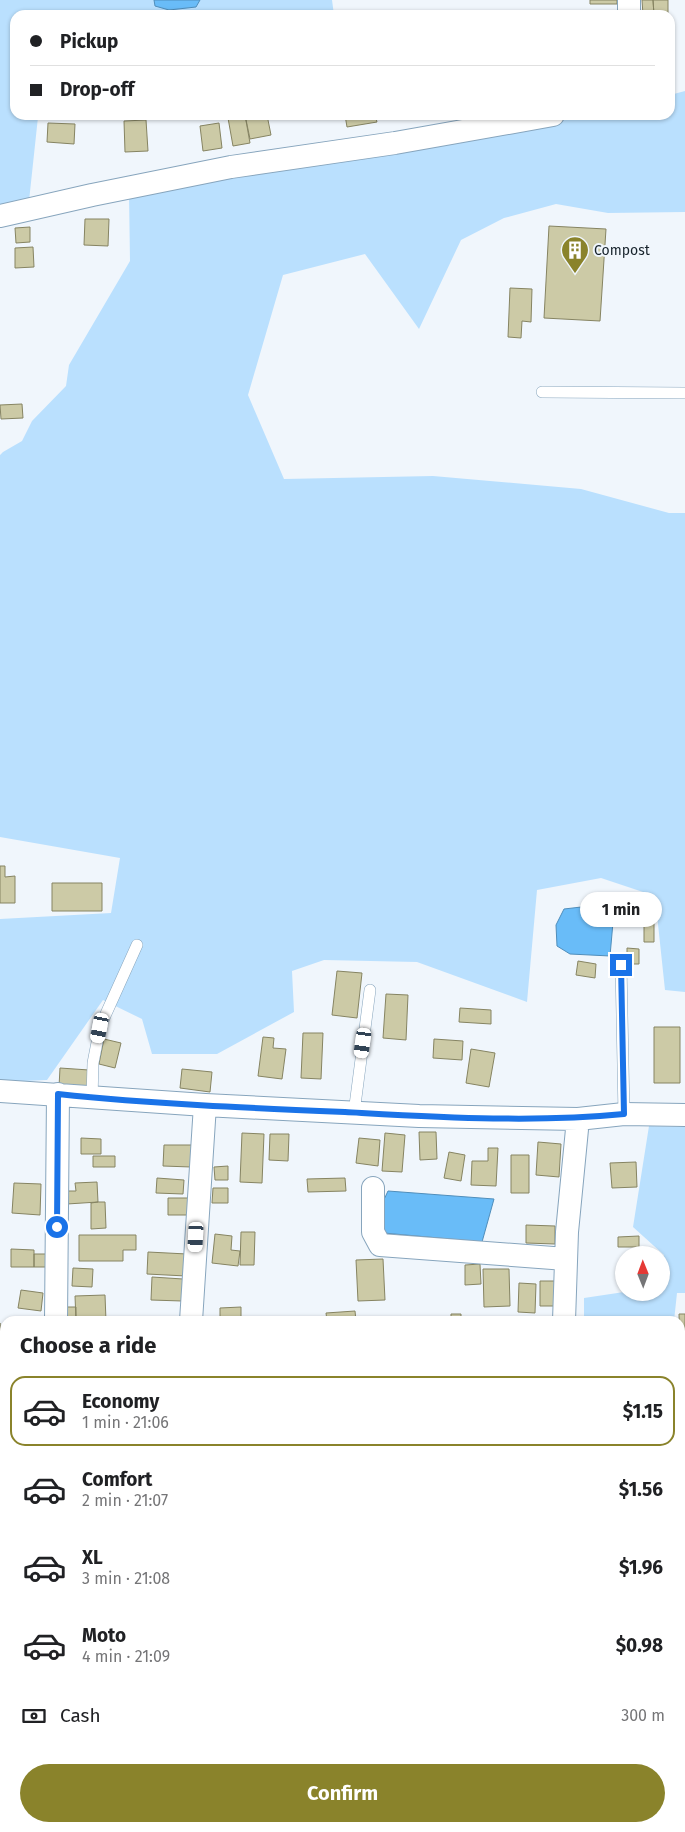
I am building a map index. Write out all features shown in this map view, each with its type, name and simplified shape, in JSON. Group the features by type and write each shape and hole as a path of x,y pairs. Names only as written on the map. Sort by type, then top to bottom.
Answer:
{"street":[{"path":"0,216 231,167 395,143 525,120"},
{"path":"0,1091 205,1105 419,1116 578,1119 624,1114 685,1115"},
{"path":"56,1316 58,1094"},
{"path":"191,1316 205,1105"},
{"path":"564,1316 567,1232 578,1119"},
{"path":"373,1188 372,1232 380,1245 566,1259"}],"lane":[{"path":"542,392 685,393"},
{"path":"92,1098 93,1063 100,1028 137,945"},
{"path":"621,965 624,1114"},
{"path":"354,1113 370,990"}],"shaded area":[{"path":"0,0 332,0 333,10 10,10 10,120 38,120 29,201 0,205"},
{"path":"685,91 685,212 608,213 556,204 504,218 461,240 419,329 365,254 283,275 248,395 284,479 433,476 581,489 669,513 685,513 685,992 665,990 655,896 601,878 537,890 527,1002 417,962 324,960 292,971 294,1012 217,1054 152,1054 142,1019 103,1000 47,1080 0,1082 0,919 111,913 120,858 0,837 0,455 22,441 32,421 66,386 69,365 130,261 129,194 295,169 505,133 561,120 675,120 675,94"},
{"path":"649,1126 685,1127 685,1293 677,1293 675,1316 584,1316 584,1298 615,1293 615,1301 670,1301 670,1246 654,1246 633,1227"}],"water":[{"path":"154,0 200,0 196,7 169,10 155,6"},
{"path":"590,906 614,911 610,956 570,954 557,946 556,925 564,909"},
{"path":"388,1191 494,1199 482,1242 384,1233 381,1206"}],"building":[{"path":"590,0 617,0 617,4 590,4"},
{"path":"642,0 653,0 654,10 643,10"},
{"path":"653,0 668,0 668,10 654,10"},
{"path":"146,120 148,151 125,152 124,121"},
{"path":"228,120 246,120 250,143 233,146"},
{"path":"246,120 268,120 271,135 250,139"},
{"path":"346,120 376,120 377,122 347,127"},
{"path":"48,123 75,124 74,144 47,142"},
{"path":"219,123 222,148 203,151 200,126"},
{"path":"85,219 109,219 108,246 84,245"},
{"name":"Compost","path":"549,226 606,229 600,321 544,318"},
{"path":"30,227 30,242 16,243 15,228"},
{"path":"33,247 34,267 15,268 15,248"},
{"path":"510,288 532,289 531,322 522,321 521,338 508,337"},
{"path":"22,404 23,418 1,419 0,405"},
{"path":"0,866 5,866 5,877 15,876 15,903 0,903"},
{"path":"52,883 102,883 102,911 52,911"},
{"path":"644,910 654,910 654,942 644,942"},
{"path":"627,948 639,949 639,964 627,964"},
{"path":"578,961 596,964 595,978 576,975"},
{"path":"337,971 362,973 357,1018 332,1015"},
{"path":"386,994 408,995 406,1040 383,1038"},
{"path":"460,1008 491,1010 491,1024 459,1022"},
{"path":"654,1027 680,1027 680,1083 654,1083"},
{"path":"303,1033 323,1033 321,1079 301,1078"},
{"path":"263,1037 274,1038 273,1048 286,1049 282,1079 258,1076"},
{"path":"104,1039 121,1043 115,1068 99,1064"},
{"path":"434,1039 463,1041 462,1060 433,1058"},
{"path":"471,1049 495,1053 489,1087 466,1083"},
{"path":"60,1068 89,1070 88,1088 59,1087"},
{"path":"182,1069 212,1072 210,1092 180,1088"},
{"path":"419,1132 436,1132 437,1159 420,1160"},
{"path":"242,1133 264,1134 262,1183 240,1182"},
{"path":"385,1133 405,1135 402,1172 382,1171"},
{"path":"270,1134 289,1134 288,1161 269,1160"},
{"path":"81,1138 101,1139 101,1154 81,1154"},
{"path":"359,1138 380,1140 378,1166 356,1163"},
{"path":"538,1142 561,1144 559,1177 536,1175"},
{"path":"164,1145 192,1145 191,1167 163,1166"},
{"path":"488,1148 498,1148 496,1186 471,1185 472,1161 488,1161"},
{"path":"449,1152 465,1155 461,1181 444,1178"},
{"path":"511,1155 529,1155 529,1193 511,1193"},
{"path":"93,1156 115,1156 115,1167 93,1167"},
{"path":"636,1162 637,1187 612,1188 610,1163"},
{"path":"228,1166 228,1180 215,1180 214,1167"},
{"path":"157,1178 184,1180 183,1194 156,1193"},
{"path":"345,1178 346,1191 308,1192 307,1179"},
{"path":"97,1182 98,1202 67,1204 66,1191 76,1191 75,1183"},
{"path":"14,1183 41,1184 40,1215 12,1213"},
{"path":"213,1188 228,1188 228,1203 212,1203"},
{"path":"168,1198 189,1198 189,1215 168,1215"},
{"path":"105,1202 106,1228 91,1229 91,1203"},
{"path":"526,1225 555,1226 555,1244 526,1243"},
{"path":"241,1232 255,1232 254,1265 240,1265"},
{"path":"215,1234 232,1236 231,1250 240,1251 238,1266 212,1263"},
{"path":"79,1235 136,1235 136,1250 123,1250 123,1261 79,1261"},
{"path":"639,1236 639,1246 618,1246 618,1237"},
{"path":"11,1249 34,1250 34,1267 11,1267"},
{"path":"148,1252 187,1254 186,1276 147,1274"},
{"path":"34,1254 49,1254 49,1267 34,1267"},
{"path":"383,1259 385,1300 358,1301 356,1260"},
{"path":"480,1264 481,1284 465,1285 465,1265"},
{"path":"73,1268 93,1269 92,1287 72,1286"},
{"path":"483,1269 509,1269 510,1306 484,1307"},
{"path":"152,1277 183,1279 182,1301 151,1300"},
{"path":"540,1281 559,1281 559,1306 540,1306"},
{"path":"519,1283 536,1284 535,1313 518,1312"},
{"path":"21,1290 43,1293 41,1311 18,1308"},
{"path":"105,1295 106,1316 76,1316 75,1296"},
{"path":"63,1307 76,1307 76,1316 63,1316"},
{"path":"241,1307 241,1316 220,1316 220,1308"},
{"path":"355,1311 356,1316 326,1316 326,1313"},
{"path":"451,1314 461,1314 461,1316 451,1316"}],"place":[{"name":"Compost","path":"575,274"}],"route":[{"path":"57,1227 58,1094 205,1105 419,1116 578,1119 624,1114 621,965"}]}
